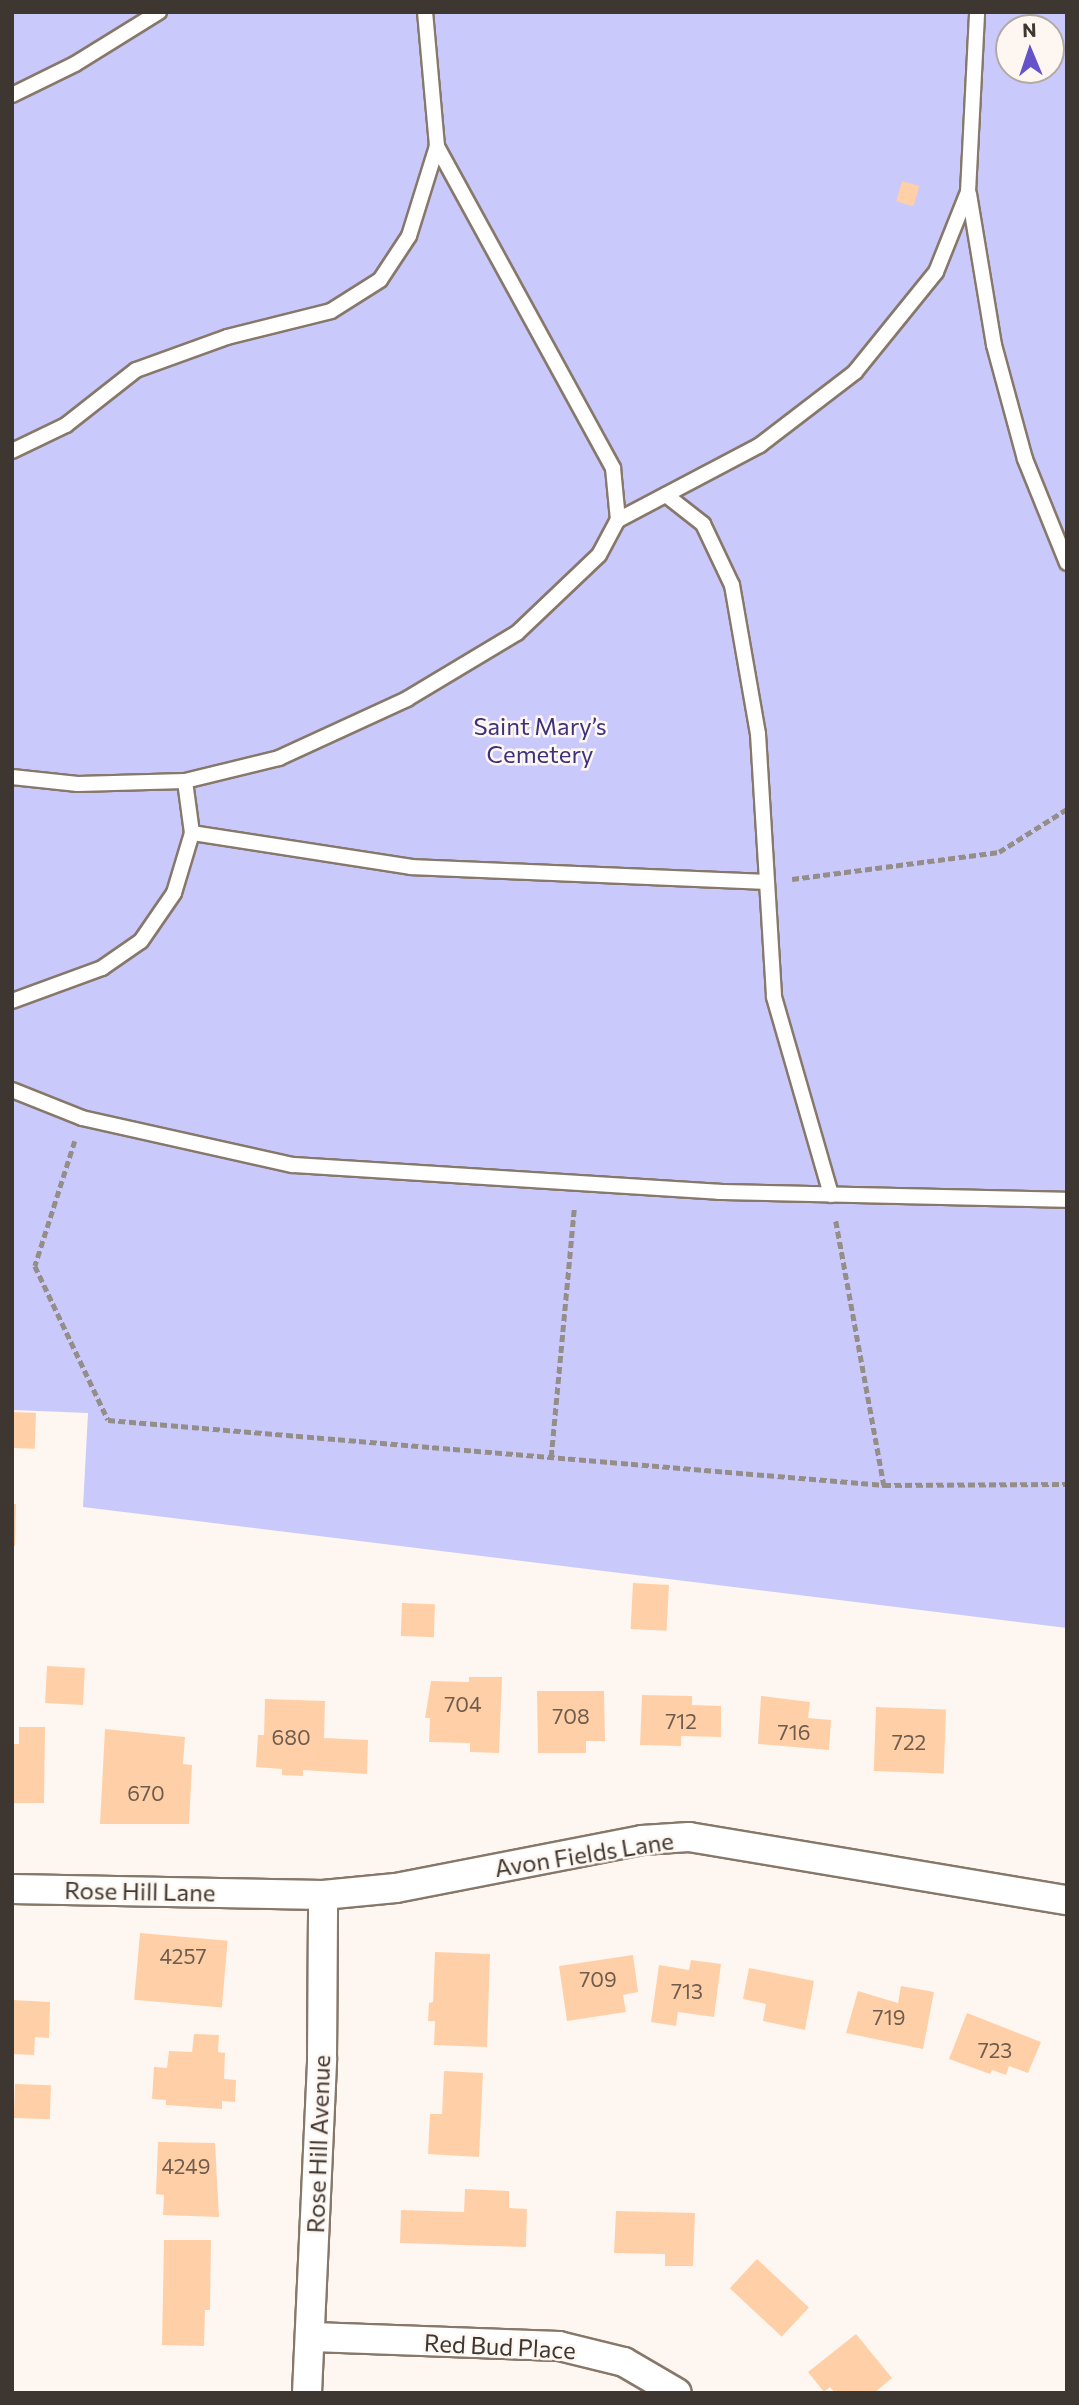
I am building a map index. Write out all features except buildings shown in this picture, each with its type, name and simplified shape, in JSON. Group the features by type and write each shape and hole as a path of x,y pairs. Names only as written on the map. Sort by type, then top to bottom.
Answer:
{"street":[{"name":"Avon Fields Lane","path":"267,1894 323,1895 396,1888 642,1840 689,1837 1067,1900"},
{"name":"Rose Hill Lane","path":"12,1889 267,1894"},
{"name":"Rose Hill Avenue","path":"307,2393 313,2337 323,1895"},
{"name":"Red Bud Place","path":"313,2337 559,2346 624,2362 677,2393"}],"lane":[{"path":"12,95 75,64 159,12"},
{"path":"12,776 78,784 185,781 279,758 407,699 517,633 599,555 618,520 613,468 438,146 425,12"},
{"path":"977,12 968,192 994,345 1025,458 1067,563"},
{"path":"12,451 66,425 136,370 227,337 331,311 380,280 408,236 438,146"},
{"path":"618,520 760,445 855,372 936,272 968,192"},
{"path":"666,495 703,524 732,585 758,734 774,997 831,1195"},
{"path":"12,1001 102,968 141,941 174,893 192,833 185,781"},
{"path":"192,833 411,867 767,882"},
{"path":"12,1090 82,1118 293,1165 576,1183 831,1195 1067,1200"}],"path":[{"path":"767,882 999,852 1067,809"},
{"path":"82,1118 35,1266 108,1420 884,1485 1067,1484"},
{"path":"551,1457 576,1183"},
{"path":"831,1195 884,1485"}],"green space":[{"name":"Saint Mary’s Cemetery","path":"12,12 1067,12 1067,1628 83,1507 88,1413 12,1410"}]}
